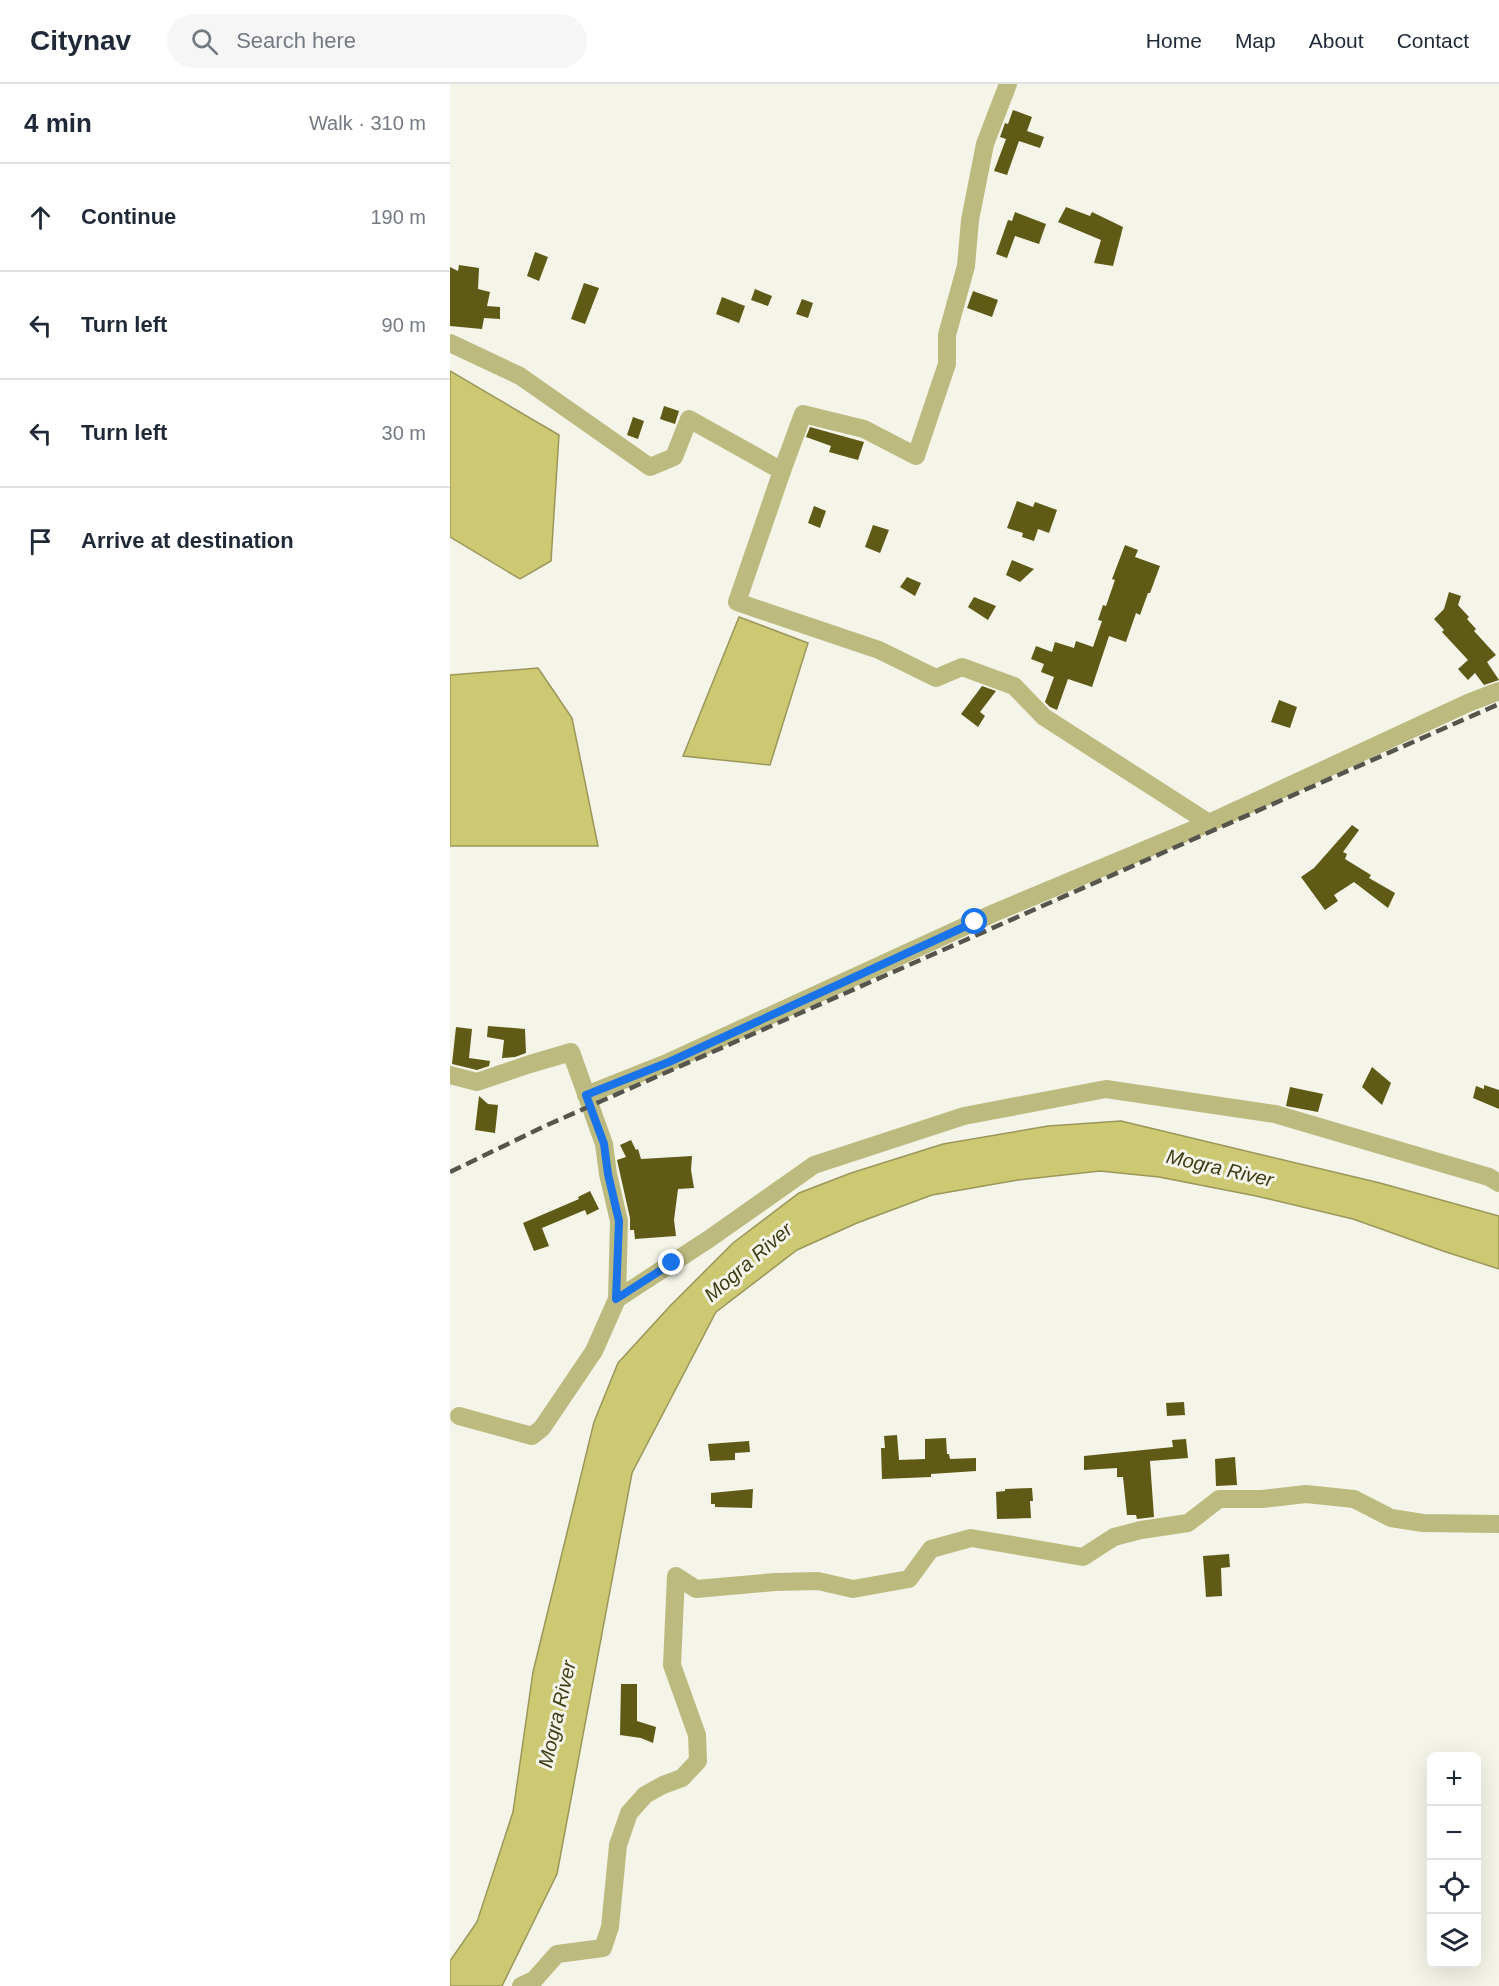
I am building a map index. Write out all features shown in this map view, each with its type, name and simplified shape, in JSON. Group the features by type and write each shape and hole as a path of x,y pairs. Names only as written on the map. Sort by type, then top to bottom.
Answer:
{"street":[{"path":"1008,84 985,144 970,220 966,266 947,334 947,364 916,456 864,429 803,414 736,602 879,650 936,678 962,667 1014,686 1044,717 1209,823"},
{"path":"450,343 520,376 650,467 674,457 689,418 782,471"},
{"path":"586,1095 669,1062 994,913 1209,823 1499,691"},
{"path":"450,1075 477,1082 571,1052 604,1144 608,1174 619,1221 616,1299 594,1351 542,1428 532,1436 459,1416"},
{"path":"616,1299 709,1239 814,1165 964,1116 1106,1089 1275,1114 1489,1177 1499,1183"},
{"path":"522,1986 534,1980 557,1954 603,1948 610,1927 618,1845 629,1813 645,1795 682,1778 698,1761 697,1735 672,1665 676,1576 696,1589 775,1581 818,1581 854,1589 909,1579 931,1549 971,1538 1083,1557 1114,1537 1141,1530 1188,1523 1219,1498 1262,1499 1306,1494 1354,1499 1390,1518 1423,1523 1499,1524"}],"water":[{"path":"450,371 559,435 551,561 520,579 450,537"},
{"path":"739,617 808,643 770,765 683,756"},
{"path":"538,668 572,718 598,846 450,846 450,675"},
{"name":"Mogra River","path":"1121,1121 1380,1183 1499,1216 1499,1269 1353,1219 1256,1196 1159,1177 1100,1171 1018,1180 932,1195 857,1223 797,1250 716,1312 632,1473 557,1874 502,1986 450,1986 450,1961 477,1922 513,1812 533,1672 594,1422 618,1363 670,1306 733,1243 799,1193 851,1173 943,1144 1048,1126"}],"building":[{"path":"1013,110 1032,117 1027,131 1044,137 1040,148 1019,141 1007,175 994,171 1006,139 1000,137"},
{"path":"1066,207 1090,216 1092,212 1123,227 1113,266 1094,263 1101,240 1058,222"},
{"path":"1015,212 1046,224 1039,244 1015,236 1007,258 996,254 1008,220 1012,221"},
{"path":"535,252 548,257 539,281 527,276"},
{"path":"459,265 479,268 478,289 490,292 487,306 500,307 500,319 484,318 482,329 450,326 450,267 458,271"},
{"path":"584,283 599,288 585,324 571,319"},
{"path":"755,289 772,296 768,306 751,300"},
{"path":"973,291 998,300 992,317 967,308"},
{"path":"722,297 745,306 739,323 716,314"},
{"path":"802,299 813,303 808,318 796,314"},
{"path":"664,406 679,411 675,424 660,419"},
{"path":"633,417 644,421 638,439 627,435"},
{"path":"810,427 864,442 858,460 829,452 831,446 806,437"},
{"path":"1017,501 1033,507 1035,502 1057,510 1049,533 1038,529 1034,541 1022,537 1023,533 1007,528"},
{"path":"814,506 826,511 820,528 808,523"},
{"path":"873,525 889,530 880,553 865,547"},
{"path":"1125,545 1138,550 1135,557 1160,566 1140,615 1136,613 1126,642 1109,636 1092,687 1068,679 1057,710 1050,707 1045,702 1054,677 1041,672 1044,664 1031,659 1036,646 1052,652 1055,642 1074,648 1076,641 1093,647 1102,621 1098,620 1103,605 1106,606 1115,580 1112,579"},
{"path":"1012,560 1034,569 1020,582 1006,575"},
{"path":"907,577 921,583 915,596 900,587"},
{"path":"1449,592 1461,596 1458,605 1469,617 1467,619 1476,629 1474,631 1496,655 1487,662 1499,680 1484,685 1475,673 1468,680 1458,669 1468,660 1442,632 1444,630 1434,619 1444,609"},
{"path":"974,597 996,606 988,620 968,607"},
{"path":"982,686 996,691 980,712 985,716 978,727 961,714"},
{"path":"1279,700 1297,707 1290,728 1271,722"},
{"path":"1352,825 1359,830 1343,852 1347,854 1345,859 1371,875 1369,878 1395,893 1388,908 1354,882 1334,895 1338,901 1325,910 1301,877 1314,868"},
{"path":"488,1026 525,1029 526,1053 502,1058 504,1040 487,1037"},
{"path":"456,1027 472,1029 469,1058 490,1061 489,1066 477,1070 452,1064"},
{"path":"1372,1067 1391,1083 1382,1105 1362,1087"},
{"path":"1484,1085 1499,1090 1499,1109 1473,1098 1476,1086 1484,1089"},
{"path":"1290,1087 1323,1094 1318,1112 1286,1106"},
{"path":"479,1096 488,1104 498,1105 495,1133 475,1130"},
{"path":"631,1140 636,1150 638,1149 641,1159 692,1156 691,1170 694,1188 678,1189 674,1220 676,1236 635,1239 634,1230 630,1230 630,1218 617,1160 626,1157 620,1145"},
{"path":"590,1191 599,1209 587,1215 585,1210 542,1228 549,1246 534,1251 523,1223 579,1199 578,1197"},
{"path":"1184,1402 1185,1415 1167,1416 1166,1403"},
{"path":"897,1435 899,1460 925,1459 925,1439 946,1438 947,1454 950,1459 976,1458 976,1471 931,1474 931,1477 882,1479 881,1448 885,1448 884,1436"},
{"path":"1186,1439 1188,1458 1150,1461 1154,1517 1137,1519 1136,1515 1127,1515 1123,1477 1117,1477 1117,1468 1084,1470 1084,1456 1173,1447 1172,1440"},
{"path":"749,1441 750,1452 735,1453 735,1460 710,1461 708,1444"},
{"path":"1235,1457 1237,1485 1216,1486 1215,1459"},
{"path":"1032,1488 1031,1518 997,1519 996,1492 1005,1491 1005,1489"},
{"path":"753,1489 752,1508 715,1507 715,1504 711,1504 711,1493"},
{"path":"1229,1554 1230,1567 1221,1568 1222,1596 1206,1597 1203,1556"},
{"path":"621,1684 637,1684 637,1721 656,1727 653,1743 641,1738 620,1735"}],"railway":[{"path":"450,1172 545,1126 1499,704"}],"route":[{"path":"672,1263 616,1299 619,1221 608,1174 604,1144 586,1095 669,1062 975,922"}]}
